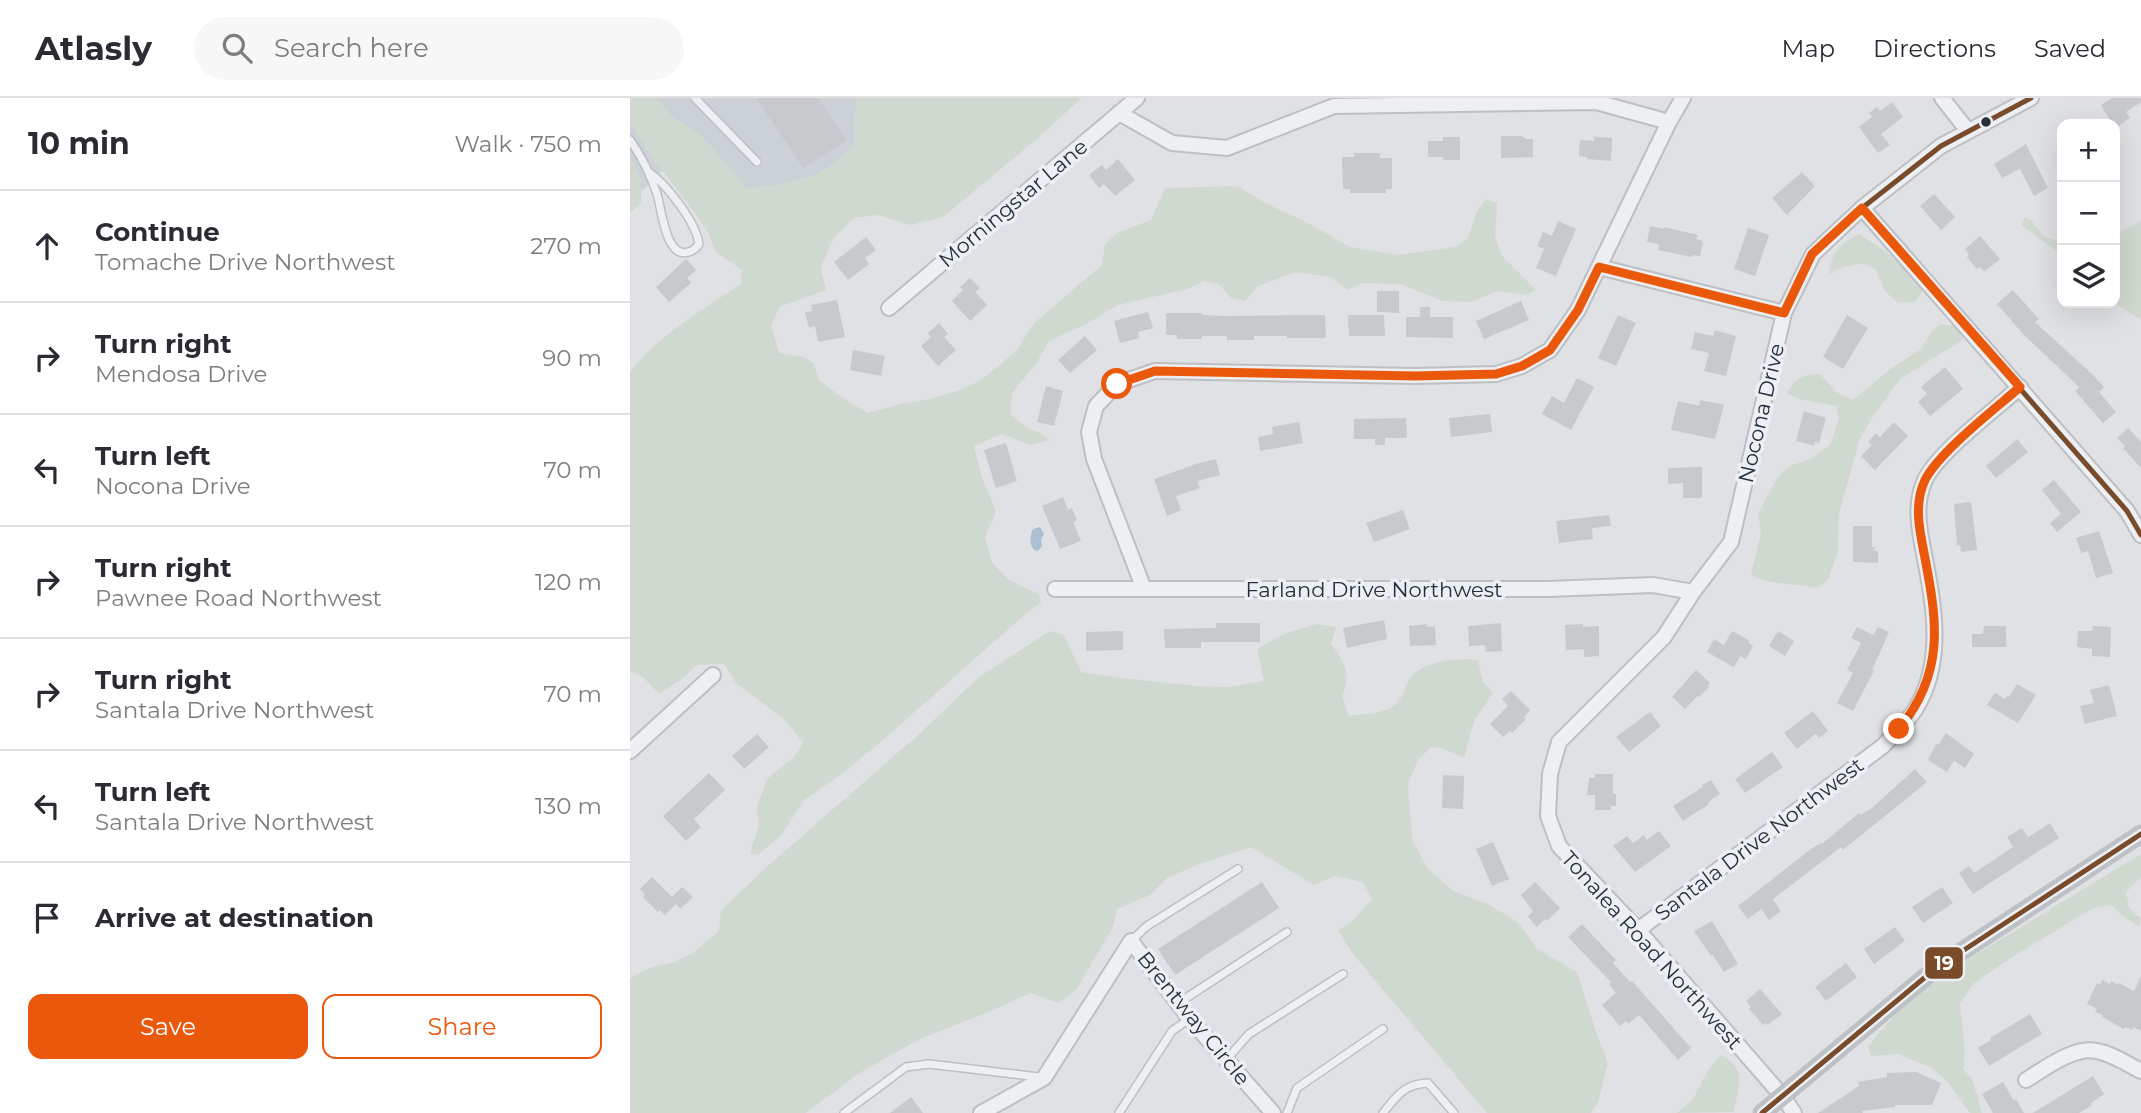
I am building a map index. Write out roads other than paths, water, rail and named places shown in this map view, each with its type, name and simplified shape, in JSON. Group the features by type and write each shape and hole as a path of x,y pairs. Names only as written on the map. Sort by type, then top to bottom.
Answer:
{"street":[{"name":"Morningstar Lane","path":"889,308 1137,98"},
{"path":"1144,589 1094,459 1089,432 1096,406 1117,384 1155,371 1415,376 1496,374 1522,366 1550,350 1578,310 1683,98"},
{"path":"1942,98 1968,131"},
{"name":"Nocona Drive","path":"1693,592 1731,542 1784,313 1812,254 1862,208 1941,146 2031,98"},
{"path":"1119,113 1172,143 1227,148 1334,106 1596,102 1669,122"},
{"path":"1862,208 2127,511 2141,535"},
{"path":"1599,267 1784,313"},
{"name":"Santala Drive Northwest","path":"1638,930 1883,746 1914,710 1926,686 1933,660 1936,628 1917,502 1925,478 1944,454 2020,387"},
{"name":"Farland Drive Northwest","path":"1055,589 1548,589 1653,585 1693,592"},
{"name":"Tonalea Road Northwest","path":"1693,592 1664,637 1559,743 1550,774 1548,816 1559,846 1638,930 1788,1105"},
{"path":"630,751 713,675"},
{"path":"1762,1113 1788,1105 1935,969 2141,834"},
{"name":"Brentway Circle","path":"981,1113 1044,1078 1131,941 1177,1004 1273,1113"},
{"path":"2026,1080 2077,1051 2089,1050 2099,1051 2141,1071"}],"lane":[{"path":"695,98 757,162"},
{"path":"630,140 649,172 671,244 681,252 689,253 695,250 699,243 695,229 659,179 649,172"},
{"path":"1131,941 1147,926 1238,869"},
{"path":"1177,1004 1287,932"},
{"path":"1225,1060 1249,1034 1343,974"},
{"path":"1119,1113 1172,1031 1189,1018"},
{"path":"1287,1113 1297,1088 1383,1029"},
{"path":"844,1113 905,1067 929,1064 1044,1078"},
{"path":"1382,1113 1402,1091 1415,1084 1427,1083 1454,1113"}],"water":[{"path":"1040,527 1044,534 1042,546 1038,551 1032,547 1031,537 1033,529"}]}
